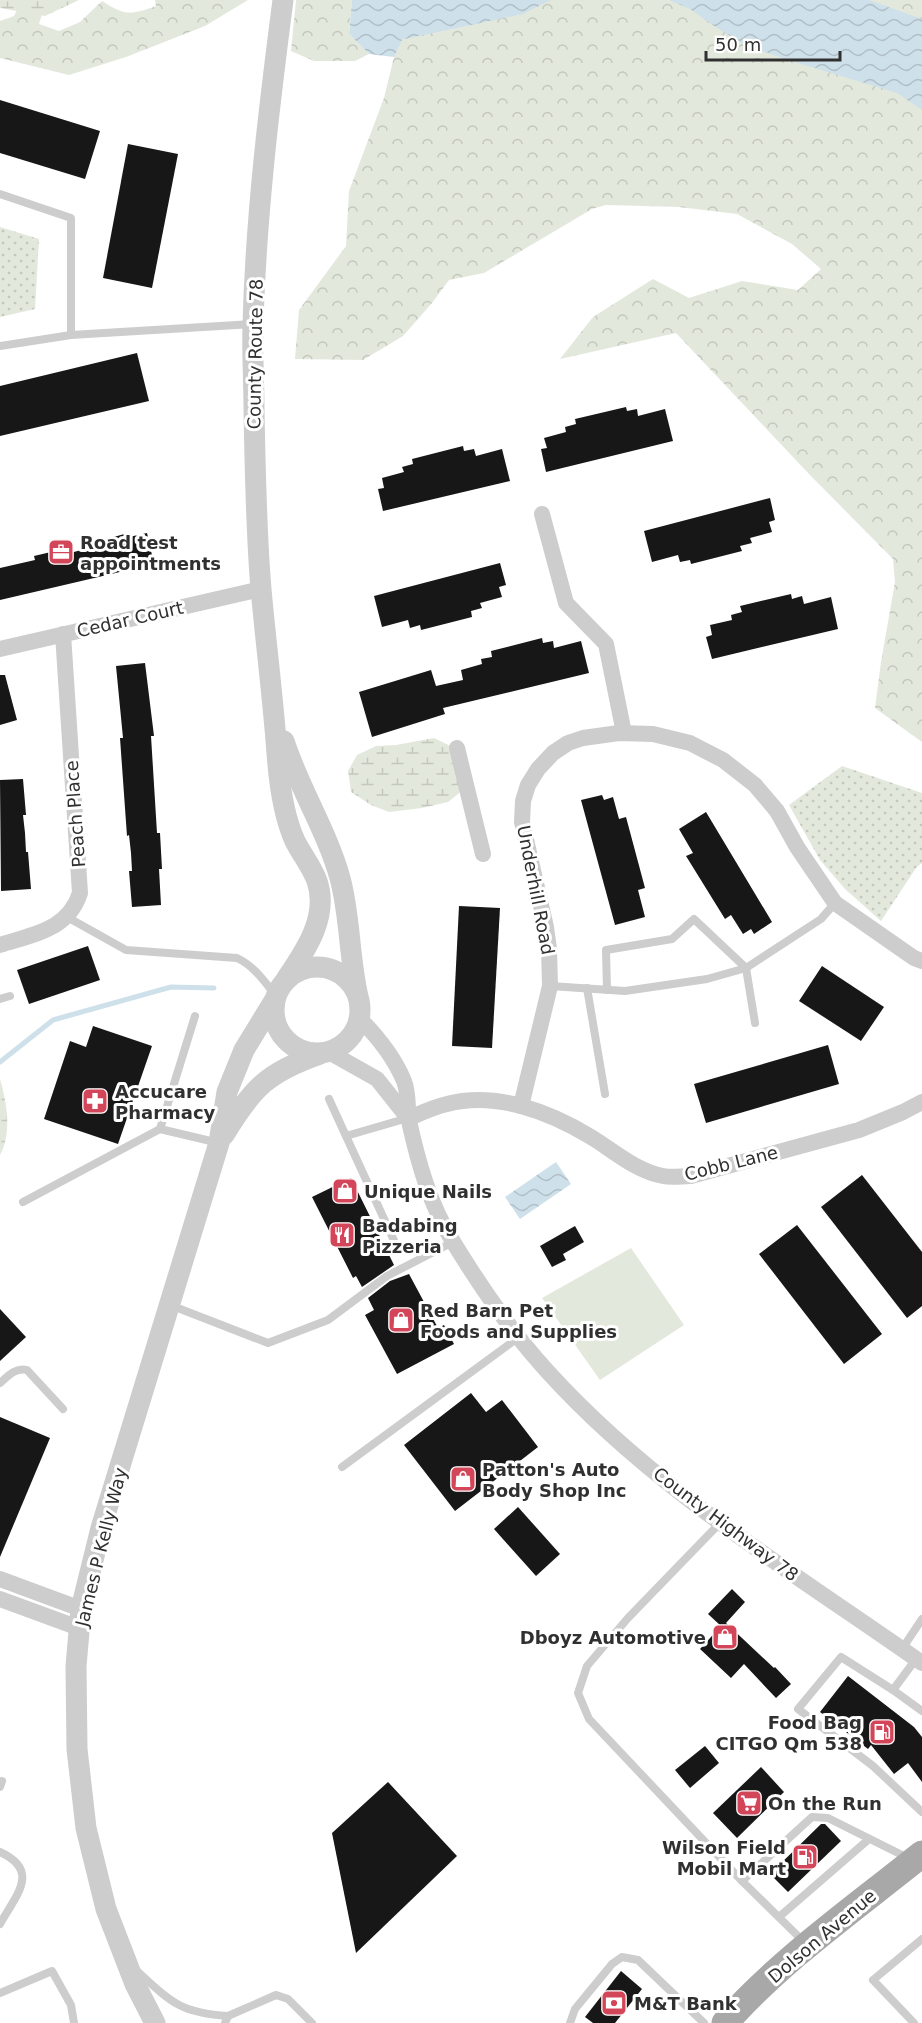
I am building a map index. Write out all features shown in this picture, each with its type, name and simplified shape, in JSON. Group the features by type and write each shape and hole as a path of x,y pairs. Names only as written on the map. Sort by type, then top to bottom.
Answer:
{"main road":[{"name":"Dolson Avenue","path":"725,2023 740,2006 808,1946 918,1857"}],"street":[{"name":"County Route 78","path":"279,992 314,933 319,913 320,894 317,881 295,840 280,784 275,709 261,589 255,454 253,324 262,174 283,0"},
{"path":"542,514 566,603 606,644 624,733"},
{"name":"Cedar Court","path":"0,649 261,589"},
{"name":"Peach Place","path":"63,634 80,892 76,906 67,917"},
{"name":"County Route 78","path":"275,709 290,759 340,877 345,902 351,964 357,992"},
{"name":"Underhill Road","path":"521,1106 550,986 546,927 522,822 523,801 528,785 538,769 552,753 568,743 583,738 624,733 652,734 690,743 723,760 755,785 777,811 796,847 835,903 914,958 922,961"},
{"path":"457,748 483,854"},
{"path":"0,945 54,927 67,917"},
{"path":"312,966 326,967 344,976 357,992 360,1018 356,1030 349,1040 324,1053 307,1052 294,1047 284,1039 275,1021 279,992 299,970 312,966"},
{"name":"James P Kelly Way","path":"155,2023 135,1984 106,1909 86,1828 76,1749 76,1666 80,1618 101,1528 219,1143 227,1092 244,1050 279,992"},
{"name":"County Highway 78","path":"360,1018 378,1037 405,1084 409,1118 435,1210 487,1295 547,1371 593,1418 720,1523 919,1661"},
{"name":"James P Kelly Way","path":"219,1143 254,1089 277,1072 324,1053"},
{"name":"County Highway 78","path":"324,1053 377,1079 409,1118"},
{"name":"Cobb Lane","path":"409,1118 448,1103 497,1100 563,1121 641,1169 665,1177 691,1176 859,1130 922,1102"},
{"path":"0,1579 80,1618"},
{"path":"0,1599 80,1618"}],"lane":[{"path":"0,194 71,218 71,334"},
{"path":"0,346 71,334 253,324"},
{"path":"550,986 625,991 707,979 746,968 821,919 835,903"},
{"path":"67,917 126,950 238,959 247,963 279,992"},
{"path":"607,990 606,950 672,939 694,919 746,968 755,1023"},
{"path":"587,988 605,1094"},
{"path":"0,999 10,996"},
{"path":"160,1129 195,1016"},
{"path":"328,1099 396,1245"},
{"path":"346,1136 409,1118"},
{"path":"23,1203 160,1129 219,1143"},
{"path":"169,1305 268,1343 328,1320 387,1276 453,1242"},
{"path":"342,1467 519,1337"},
{"path":"0,1383 20,1368 27,1370 63,1409"},
{"path":"720,1523 628,1618 587,1666 578,1693 589,1719 741,1881 808,1946"},
{"path":"902,1649 922,1619"},
{"path":"922,1711 841,1657 798,1709 873,1766 922,1812"},
{"path":"893,1690 919,1661"},
{"path":"741,1881 812,1817 828,1818 869,1839 918,1857"},
{"path":"778,1917 869,1839"},
{"path":"0,1852 12,1857 22,1868 24,1876 0,1924"},
{"path":"914,2023 873,1980 922,1939"},
{"path":"570,2023 575,2009 612,1964 622,1957 638,1960 704,2023"},
{"path":"126,1961 170,2002 201,2014 226,2019 276,1995 288,1999 312,2023"},
{"path":"0,1994 52,1971 71,2005 74,2023"}],"green space":[{"path":"0,0 79,0 45,16 0,8"},
{"path":"22,0 46,1 39,24 59,31 80,22 102,1 123,12 134,12 156,6 155,0 248,0 205,26 126,57 69,75 0,58 0,21 14,16"},
{"path":"296,0 352,0 349,34 369,54 355,61 314,61 291,51"},
{"path":"447,0 922,0 922,742 875,708 895,582 893,559 676,333 560,359 593,317 653,279 689,298 742,281 798,290 821,269 792,244 737,214 679,207 606,205 592,209 484,273 449,280 403,336 363,360 295,359 299,310 346,246 349,191 384,98 394,57 407,26"},
{"path":"0,227 39,239 35,309 0,317"},
{"path":"434,738 461,751 463,790 448,802 389,812 371,805 351,792 348,771 357,755 376,746"},
{"path":"842,766 922,793 922,863 916,868 881,921 845,889 820,860 789,805"},
{"path":"0,1079 5,1098 7,1127 0,1155"},
{"path":"631,1248 684,1325 600,1380 542,1298"}],"water":[{"path":"352,0 551,0 523,14 403,38 394,57 369,54 349,34"},
{"path":"669,0 869,0 922,19 922,110 897,93 745,45 690,9"},
{"path":"556,1162 571,1184 520,1219 505,1197"}],"building":[{"path":"0,100 100,131 85,179 0,153"},
{"path":"128,144 178,154 152,288 103,278"},
{"path":"137,353 149,401 0,436 0,386"},
{"path":"626,407 627,411 637,409 638,416 665,409 673,441 546,472 541,449 547,448 544,438 566,432 565,427 576,424 575,419"},
{"path":"463,446 464,451 474,449 476,456 502,449 510,481 383,511 378,489 384,488 382,478 404,472 402,467 413,464 412,459"},
{"path":"770,498 775,520 769,522 772,532 750,538 752,543 740,546 742,551 691,564 690,560 680,562 678,555 652,562 644,531"},
{"path":"128,533 129,537 147,533 154,564 0,600 0,568 35,560 34,556 51,552 51,548 68,544 70,553 112,542 110,538"},
{"path":"500,563 506,585 499,587 502,597 480,603 482,608 471,611 472,617 421,630 420,625 410,628 408,620 382,627 374,596"},
{"path":"791,594 792,599 802,596 804,604 831,597 838,629 712,659 706,637 712,635 710,625 732,620 731,615 742,612 740,606"},
{"path":"542,638 543,643 553,641 554,648 581,641 589,673 443,708 445,714 372,737 359,692 431,670 436,686 463,680 461,670 482,664 481,659 492,657 491,651"},
{"path":"145,663 154,736 151,736 157,833 160,833 161,905 132,907 129,871 132,871 131,853 129,835 127,836 120,738 123,738 116,666"},
{"path":"0,675 5,675 17,720 0,725"},
{"path":"23,779 26,815 23,815 31,889 1,891 0,780"},
{"path":"602,795 604,800 613,797 619,819 626,817 645,888 638,890 645,917 615,925 581,800"},
{"path":"706,812 772,922 754,934 751,929 743,934 731,915 725,919 686,856 693,853 679,829"},
{"path":"459,906 500,908 492,1048 452,1046"},
{"path":"88,946 100,980 29,1004 17,970"},
{"path":"822,966 884,1007 861,1041 799,1001"},
{"path":"93,1026 152,1046 118,1144 44,1119 70,1041 86,1047"},
{"path":"828,1045 839,1084 706,1123 694,1084"},
{"path":"862,1175 922,1252 922,1306 907,1318 821,1207"},
{"path":"351,1178 394,1265 362,1287 356,1276 353,1278 312,1197"},
{"path":"797,1225 882,1334 844,1364 759,1254"},
{"path":"575,1226 584,1242 563,1254 566,1260 552,1267 540,1246"},
{"name":"Red Barn Pet Foods and Supplies","path":"409,1274 438,1328 444,1325 454,1344 397,1374 365,1315 374,1310 368,1298 390,1281"},
{"path":"0,1309 26,1337 0,1361"},
{"name":"Patton's Auto Body Shop Inc","path":"471,1393 486,1412 502,1400 538,1447 455,1511 404,1445"},
{"path":"0,1417 50,1438 0,1557"},
{"path":"518,1507 560,1554 536,1576 494,1529"},
{"name":"Dboyz Automotive","path":"732,1589 745,1602 726,1623 791,1684 776,1698 744,1664 731,1678 700,1649 721,1626 708,1614"},
{"name":"Food Bag CITGO Qm 538","path":"848,1676 914,1727 922,1737 922,1782 908,1763 894,1774 871,1745 868,1749 820,1712"},
{"path":"705,1746 719,1763 690,1788 675,1770"},
{"name":"On the Run","path":"761,1767 784,1792 737,1838 713,1813"},
{"path":"388,1782 457,1856 356,1953 332,1833"},
{"name":"Wilson Field Mobil Mart","path":"821,1824 825,1824 841,1841 788,1892 770,1874"},
{"name":"M&T Bank","path":"621,1971 642,1989 615,2023 593,2023 585,2017"}],"waterway":[{"path":"0,1062 53,1020 171,987 214,988"}],"place":[{"name":"Road test appointments","path":"61,552"},
{"name":"Accucare Pharmacy","path":"95,1101"},
{"name":"Unique Nails","path":"345,1191"},
{"name":"Badabing Pizzeria","path":"342,1235"},
{"name":"Red Barn Pet Foods and Supplies","path":"401,1320"},
{"name":"Patton's Auto Body Shop Inc","path":"463,1479"},
{"name":"Dboyz Automotive","path":"725,1637"},
{"name":"Food Bag CITGO Qm 538","path":"882,1732"},
{"name":"On the Run","path":"749,1803"},
{"name":"Wilson Field Mobil Mart","path":"805,1857"},
{"name":"M&T Bank","path":"614,2003"}]}
